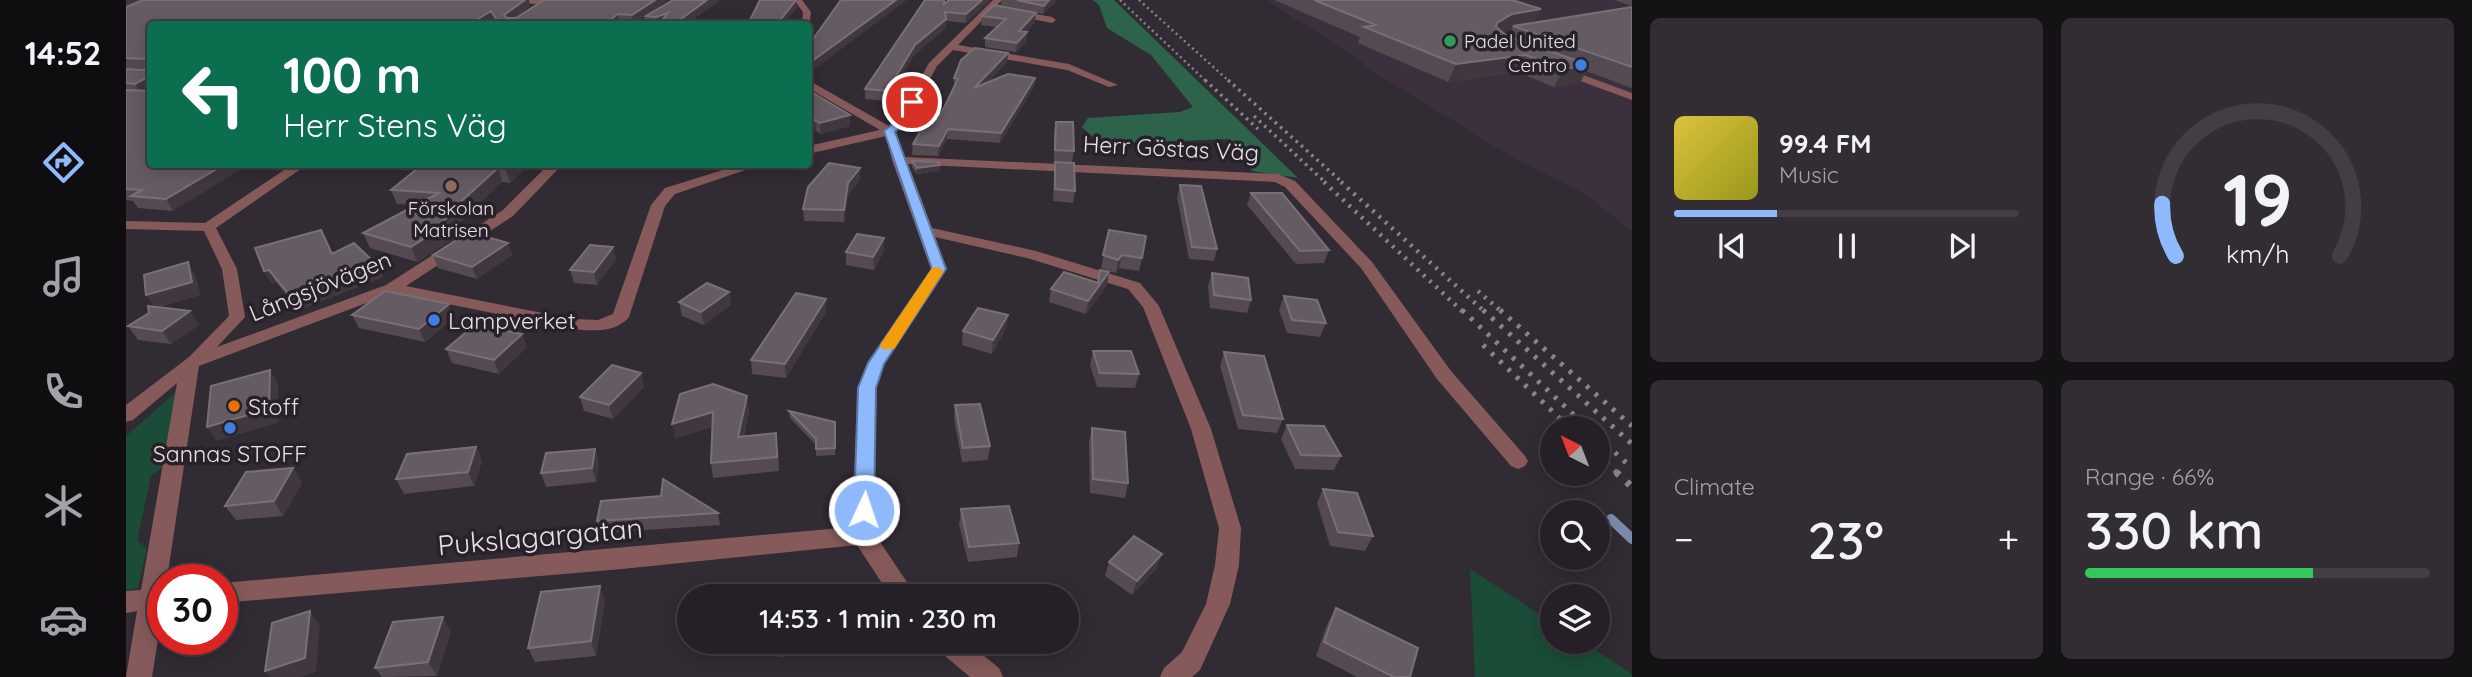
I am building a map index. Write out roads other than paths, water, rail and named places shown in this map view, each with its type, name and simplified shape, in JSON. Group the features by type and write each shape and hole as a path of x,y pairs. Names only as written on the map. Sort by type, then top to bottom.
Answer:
{"street":[{"path":"496,0 547,1"},
{"path":"645,21 679,0"},
{"path":"798,0 807,12 806,21"},
{"path":"812,149 890,131 902,121 933,65 994,4 1052,20"},
{"path":"950,47 1069,67 1113,85"},
{"path":"1552,67 1632,97"},
{"path":"812,85 890,131 898,160 939,269 876,363 867,388 863,535 896,584"},
{"name":"Herr Göstas Väg","path":"898,160 1278,178 1290,184 1367,264 1444,375 1518,461"},
{"path":"126,225 208,227 296,168"},
{"name":"Långsjövägen","path":"126,415 190,363 393,288 508,213 554,168"},
{"path":"393,288 573,324 597,327 611,323 621,317 658,205 670,191 744,168"},
{"path":"162,564 190,363 237,317 238,307 225,256 208,227"},
{"path":"926,230 1031,254 1134,286 1151,306 1201,429 1230,528 1227,565 1218,604 1191,661 1173,677"},
{"name":"Pukslagargatan","path":"238,592 622,559 863,535"},
{"path":"126,602 147,599"},
{"path":"139,677 147,642"},
{"path":"962,654 990,677"}],"waterway":[{"path":"1611,519 1632,539"}],"railway":[{"path":"1120,0 1207,82"},
{"path":"1139,0 1230,82"},
{"path":"1205,80 1258,129"},
{"path":"1228,80 1343,183"},
{"path":"1254,116 1326,183"},
{"path":"1324,182 1463,312"},
{"path":"1341,182 1485,312"},
{"path":"1478,291 1502,312"},
{"path":"1462,310 1575,416"},
{"path":"1483,310 1632,444"},
{"path":"1500,310 1632,426"},
{"path":"1483,345 1557,416"},
{"path":"1610,448 1632,468"},
{"path":"1610,466 1616,472"},
{"path":"1616,472 1632,487"}],"place":[{"name":"Padel United","path":"1450,41"},
{"name":"Centro","path":"1581,65"},
{"name":"Förskolan Matrisen","path":"451,186"},
{"name":"Lampverket","path":"434,320"},
{"name":"Stoff","path":"234,406"},
{"name":"Sannas STOFF","path":"230,428"}]}
